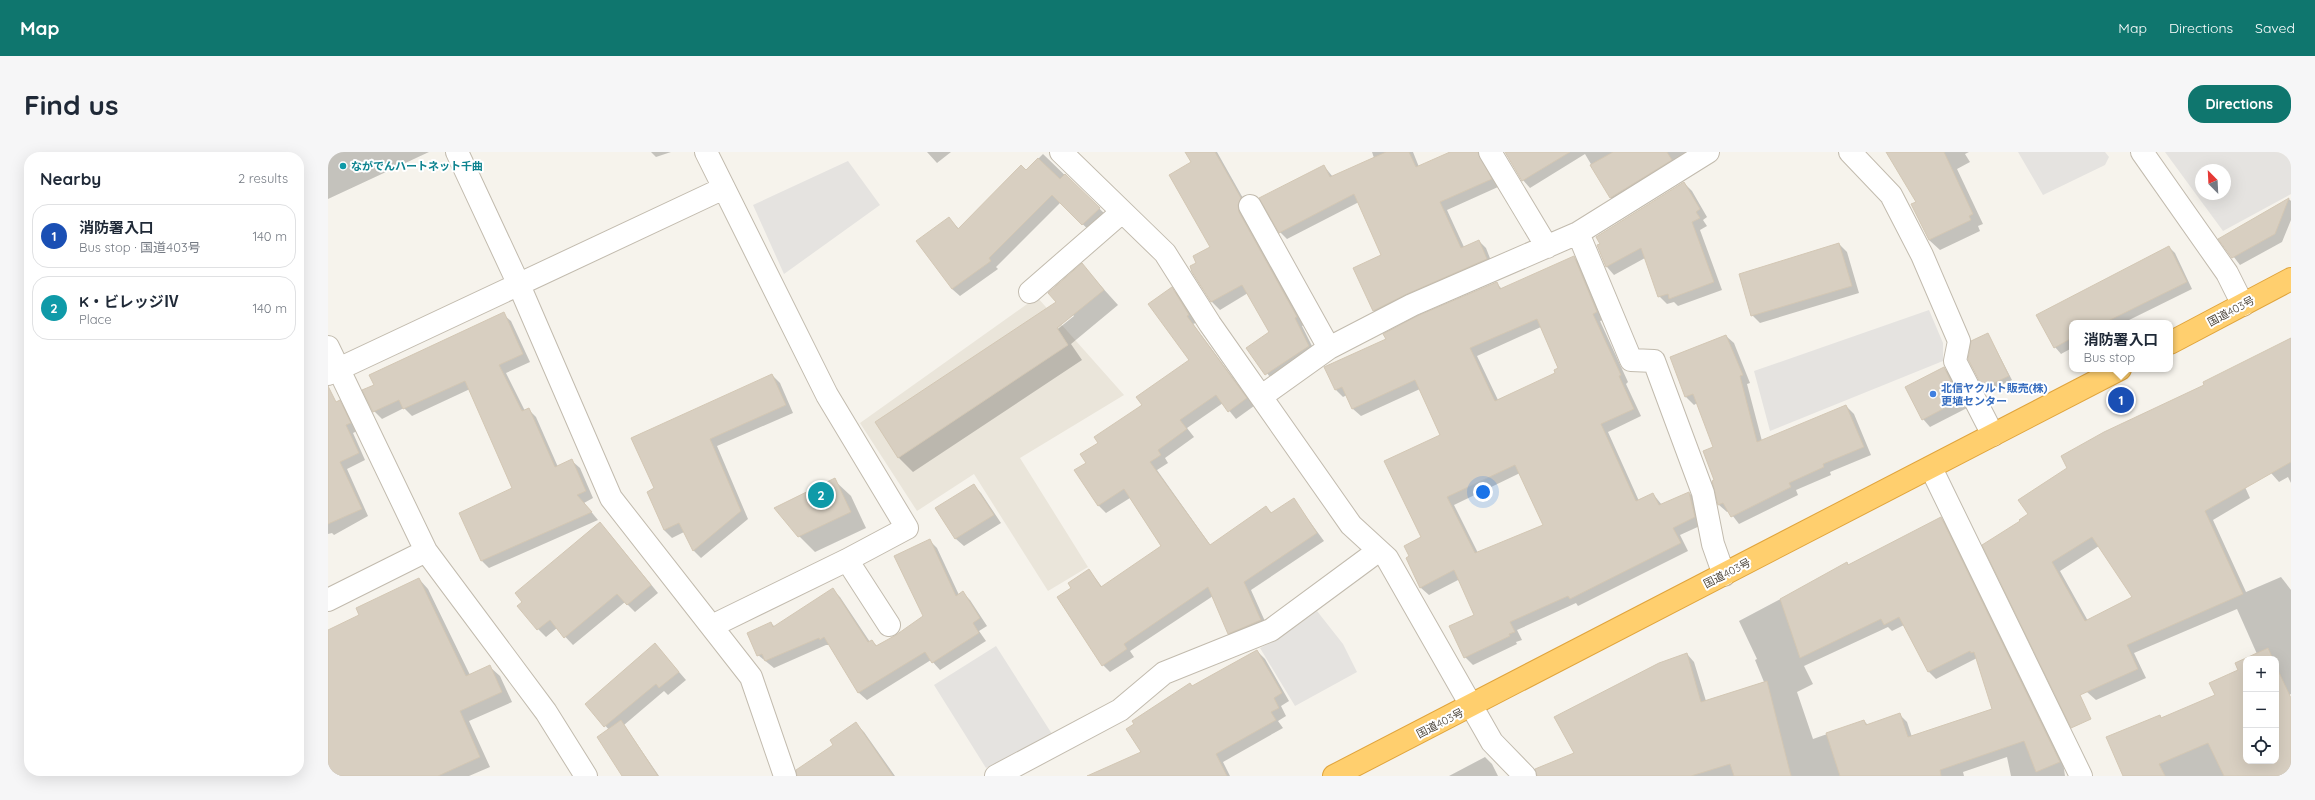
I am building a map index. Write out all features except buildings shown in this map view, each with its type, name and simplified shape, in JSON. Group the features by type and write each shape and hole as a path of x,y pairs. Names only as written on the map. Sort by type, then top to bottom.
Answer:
{"highway":[{"name":"国道403号","path":"2173,341 2291,279"},
{"name":"国道403号","path":"1334,776 1471,707 2114,372"}],"street":[{"path":"457,152 518,285 611,498 751,676 785,776"},
{"path":"706,152 827,395 907,528 847,560 712,626"},
{"path":"1061,152 1165,253 1210,324 1262,396 1351,525 1387,558 1492,742 1525,776"},
{"path":"1490,152 1547,248"},
{"path":"1262,396 1329,348 1412,305 1547,248 1578,233 1708,152"},
{"path":"1850,152 1891,195 1922,255 1959,341 1955,361 1993,435"},
{"path":"2142,152 2227,273 2243,305"},
{"path":"333,371 724,188"},
{"path":"1250,206 1329,348"},
{"path":"1030,292 1122,212"},
{"path":"1578,233 1631,360 1654,361 1703,493 1713,544 1724,575"},
{"path":"328,347 333,371 426,551 546,712 586,776"},
{"path":"1931,468 2081,776"},
{"path":"328,600 426,551"},
{"path":"996,776 1120,710 1164,673 1271,630 1378,551"},
{"path":"847,560 889,625"}],"shaded area":[{"path":"2018,152 2105,152 2109,157 2105,165 2043,195"},
{"path":"2165,152 2291,152 2291,194 2223,231 2200,200 2231,200 2231,164 2195,164 2195,193"},
{"path":"848,161 880,205 784,274 753,205"},
{"path":"1037,297 1124,395 1020,458 1088,567 1048,591 974,474 917,511 860,423"},
{"path":"1929,310 1943,343 1943,361 1770,431 1754,371"},
{"path":"1317,611 1343,644 1357,672 1295,706 1260,648 1280,638"},
{"path":"996,646 1052,734 986,768 934,685"}],"place":[{"name":"ながでんハートネット千曲","path":"343,166"},
{"name":"北信ヤクルト販売(株) 更埴センター","path":"1933,394"},
{"name":"消防署入口","path":"2121,400"},
{"name":"K・ビレッジⅣ","path":"821,495"}]}
